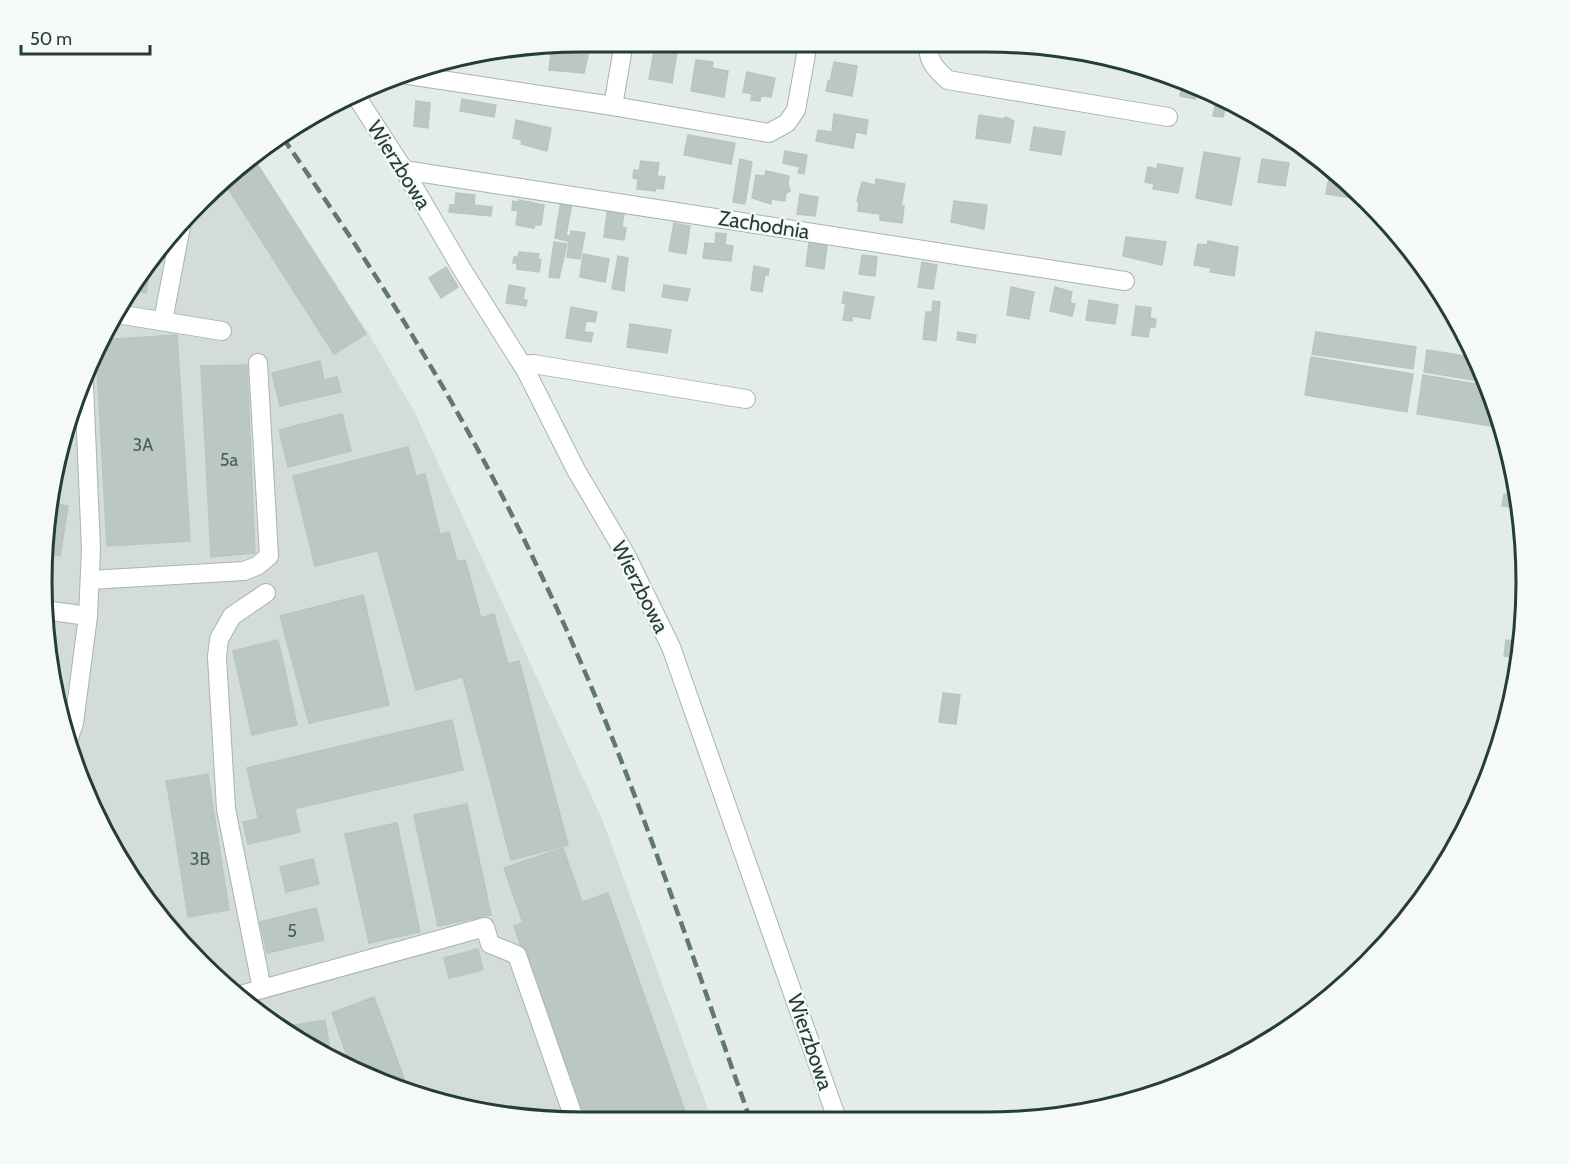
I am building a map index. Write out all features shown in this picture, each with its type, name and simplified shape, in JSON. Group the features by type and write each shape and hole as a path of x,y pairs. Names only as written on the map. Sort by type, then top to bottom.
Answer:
{"street":[{"path":"613,106 622,52"},
{"path":"424,77 613,106 769,133 787,123 796,110 806,52"},
{"path":"929,52 931,62 937,71 948,80 1168,117"},
{"name":"Wierzbowa","path":"360,102 523,365 576,470 626,555 671,647 835,1112"},
{"name":"Zachodnia","path":"404,170 1125,281"},
{"path":"164,321 179,240"},
{"path":"124,315 222,331"},
{"path":"90,580 244,571 257,566 269,556 258,363"},
{"path":"523,365 533,364 746,399"},
{"path":"73,726 88,616 90,580 91,549 85,402"},
{"path":"262,989 226,809 217,657 219,639 232,616 266,592"},
{"path":"54,611 88,616"},
{"path":"249,993 485,927 490,944 517,955 572,1111"}],"shaded area":[{"path":"258,164 370,336 414,411 602,819 709,1112 582,1112 513,1107 445,1093 412,1083 348,1057 288,1022 233,980 184,931 162,904 123,847 93,785 81,752 71,719 57,651 52,582 57,513 63,479 71,445 93,379 123,317 162,260 184,233 233,184"}],"building":[{"path":"589,52 584,73 549,70 551,54"},
{"path":"654,52 677,52 672,83 649,79"},
{"path":"696,60 713,62 712,68 728,71 724,97 691,91"},
{"path":"834,62 857,66 852,96 826,91"},
{"path":"747,72 775,78 771,97 761,96 760,101 751,100 752,94 743,92"},
{"path":"1181,90 1196,95 1195,99 1180,96"},
{"path":"462,99 496,105 494,117 460,111"},
{"path":"416,101 430,103 428,128 414,126"},
{"path":"1215,104 1225,109 1223,117 1213,116"},
{"path":"834,114 868,120 866,134 856,132 853,148 816,141 818,130 832,132"},
{"path":"979,115 1003,119 1006,117 1014,121 1010,143 976,138"},
{"path":"516,120 551,128 547,151 521,144 522,140 513,138"},
{"path":"1034,127 1065,132 1061,155 1030,150"},
{"path":"688,135 735,143 731,164 684,155"},
{"path":"785,151 807,155 804,174 798,173 800,167 783,163"},
{"path":"1204,152 1240,158 1231,205 1196,198"},
{"path":"740,159 752,162 745,204 733,202"},
{"path":"1262,159 1289,163 1285,186 1258,182"},
{"path":"641,161 659,163 657,176 665,177 663,189 656,188 655,191 637,189 638,179 633,178 634,170 639,171"},
{"path":"257,164 366,334 334,354 228,189"},
{"path":"1158,164 1183,168 1178,193 1153,189 1154,184 1145,182 1148,167 1157,169"},
{"path":"766,171 789,176 790,191 786,193 785,201 771,199 771,204 752,198 756,175 765,176"},
{"path":"1329,178 1350,198 1326,194"},
{"path":"876,179 905,184 901,206 904,206 902,223 880,220 880,214 858,211 859,202 857,201 862,182 875,185"},
{"path":"456,193 475,195 474,205 492,207 491,216 449,212 450,205 455,205"},
{"path":"800,194 818,197 815,216 797,214"},
{"path":"519,200 544,205 541,225 534,225 534,228 516,225 518,211 512,210 513,201 519,202"},
{"path":"561,201 572,203 566,235 569,236 568,241 555,238"},
{"path":"954,201 987,205 984,229 951,222"},
{"path":"607,212 624,214 622,227 626,228 624,240 604,237"},
{"path":"674,223 690,226 686,254 669,251"},
{"path":"571,231 585,233 580,259 567,257"},
{"path":"716,233 726,234 725,245 733,246 731,261 703,258 705,243 715,244"},
{"path":"1126,237 1166,242 1162,265 1123,256"},
{"path":"1208,241 1238,247 1234,276 1210,272 1211,268 1194,265 1198,244 1207,245"},
{"path":"554,242 567,244 559,278 549,277"},
{"path":"809,242 827,245 824,269 806,266"},
{"path":"519,252 539,254 538,259 541,260 539,272 517,269 517,263 513,263 514,257 518,257"},
{"path":"583,254 609,259 605,282 580,277"},
{"path":"862,255 877,257 875,276 859,274"},
{"path":"618,256 628,258 624,291 612,289"},
{"path":"922,262 937,265 933,289 918,287"},
{"path":"754,266 769,269 768,275 765,274 762,292 751,290"},
{"path":"446,267 458,287 441,298 429,278"},
{"path":"148,279 146,293 140,292"},
{"path":"509,285 525,288 523,300 527,300 526,306 506,303"},
{"path":"664,285 690,289 687,301 662,297"},
{"path":"1011,287 1034,292 1029,319 1007,315"},
{"path":"1055,287 1072,292 1070,303 1075,304 1072,316 1050,311"},
{"path":"844,292 874,297 872,307 842,303"},
{"path":"1089,300 1118,305 1115,324 1086,320"},
{"path":"933,301 940,302 936,341 923,339 926,312 932,312"},
{"path":"846,303 872,307 870,319 852,316 852,321 843,320"},
{"path":"1136,306 1151,308 1150,318 1156,319 1155,327 1150,327 1148,337 1132,335"},
{"path":"571,307 597,312 595,322 586,321 584,332 593,333 591,342 566,338"},
{"path":"630,324 671,330 667,353 627,347"},
{"path":"958,332 976,335 975,343 957,340"},
{"path":"1316,332 1416,347 1413,369 1312,354"},
{"path":"177,335 190,541 107,546 97,370 112,339"},
{"path":"1427,350 1466,356 1477,380 1424,372"},
{"path":"1311,357 1413,374 1407,412 1305,395"},
{"path":"320,361 324,380 337,377 341,392 280,406 272,373"},
{"path":"247,365 255,553 211,557 201,366"},
{"path":"1423,375 1478,384 1492,426 1417,414"},
{"path":"342,414 351,451 288,467 279,430"},
{"path":"408,447 416,476 425,474 440,535 315,566 293,476"},
{"path":"1504,494 1509,495 1511,508 1502,506"},
{"path":"59,504 68,506 60,556 54,555"},
{"path":"449,532 457,562 465,560 481,618 494,614 508,664 416,690 378,551"},
{"path":"363,595 389,705 309,723 280,616"},
{"path":"278,640 297,725 252,735 233,651"},
{"path":"1506,640 1513,641 1511,657 1504,656"},
{"path":"519,661 568,845 511,860 463,677"},
{"path":"943,693 960,695 956,724 939,722"},
{"path":"452,720 463,770 258,817 247,768"},
{"path":"208,774 212,801 171,808 166,781"},
{"path":"212,801 229,910 188,917 171,808"},
{"path":"467,804 491,915 438,926 414,815"},
{"path":"295,810 300,832 248,844 243,822"},
{"path":"397,823 420,932 369,943 345,834"},
{"path":"563,848 582,902 523,923 504,868"},
{"path":"313,859 319,884 286,892 280,867"},
{"path":"608,893 685,1112 579,1112 514,926"},
{"path":"316,908 324,940 267,953 260,922"},
{"path":"478,949 483,970 449,978 444,958"},
{"path":"374,997 384,1024 341,1039 332,1013"},
{"path":"325,1020 329,1047 317,1041 293,1025"},
{"path":"384,1024 405,1080 348,1057 341,1039"}],"railway":[{"path":"286,143 369,266 438,379 495,481 547,586 590,683 639,806 748,1112"}]}
